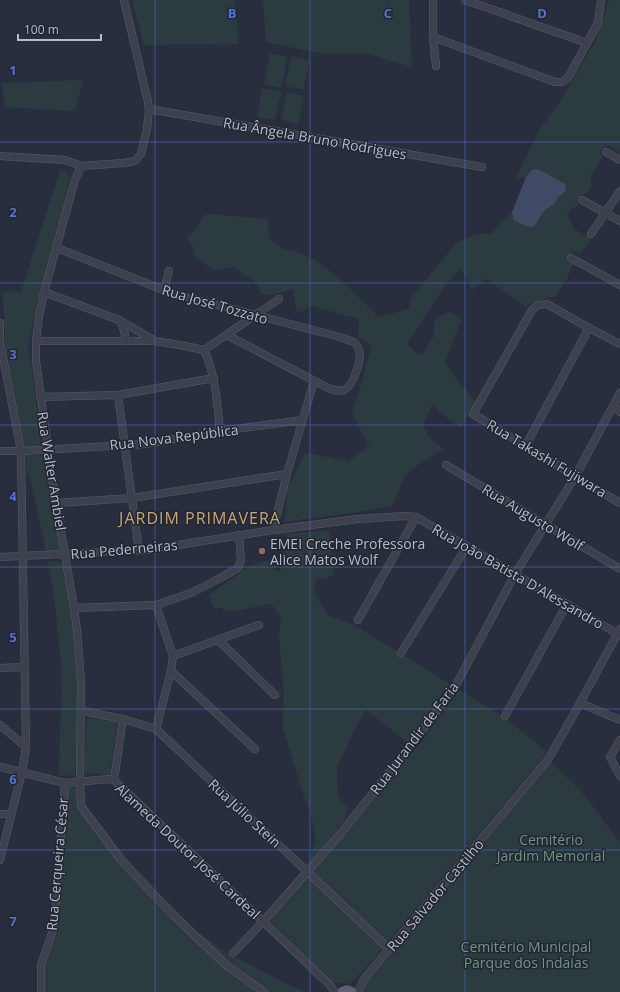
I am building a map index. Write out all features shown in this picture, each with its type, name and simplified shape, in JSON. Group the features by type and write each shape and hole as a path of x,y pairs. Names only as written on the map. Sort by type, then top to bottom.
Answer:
{"street":[{"path":"0,156 65,160 81,166 135,161 141,154 149,109 124,0"},
{"path":"434,0 433,37 436,66"},
{"path":"465,0 586,43"},
{"path":"433,37 555,82 562,82 568,78 598,23 601,0"},
{"name":"Rua Ângela Bruno Rodrigues","path":"149,109 482,167"},
{"path":"606,152 620,160"},
{"name":"Rua Walter Ambiel","path":"81,166 75,180 44,292 36,341 36,361 40,397 74,608 81,682 81,806 121,860 171,913 227,966 264,992"},
{"path":"591,234 620,191"},
{"path":"582,200 620,221"},
{"name":"Rua José Tozzato","path":"57,248 164,291 354,342 359,350 360,358 350,385 344,390 338,391 314,381"},
{"path":"571,258 620,285"},
{"path":"164,291 169,271"},
{"path":"44,292 119,320 156,341"},
{"path":"36,341 156,341 204,350 279,300"},
{"name":"Rua Takashi Fujiwara","path":"589,328 547,304 538,305 532,310 473,414 620,503"},
{"path":"119,320 123,326 126,341"},
{"path":"0,323 0,341 21,452 26,747 22,772 0,860"},
{"path":"526,445 589,328 620,344"},
{"path":"227,335 314,381 287,474 273,530"},
{"path":"204,350 214,378 220,431"},
{"path":"40,397 118,395 214,378"},
{"name":"Rua Jurandir de Faria","path":"233,953 263,922 341,833 437,712 456,685 515,574 575,476 620,393"},
{"path":"118,395 139,551"},
{"path":"613,406 620,412"},
{"name":"Rua Nova República","path":"0,451 21,452 146,444 220,431 303,420"},
{"name":"Rua Augusto Wolf","path":"446,465 620,569"},
{"path":"57,503 132,498 287,474"},
{"name":"Rua Pederneiras","path":"0,557 139,551 273,530 358,519 404,516 416,517"},
{"path":"358,620 416,517"},
{"name":"Rua João Batista D'Alessandro","path":"416,517 567,604 619,632"},
{"path":"74,608 156,605 191,593 238,568 241,560 239,535"},
{"path":"401,653 467,546"},
{"path":"505,716 567,604"},
{"path":"156,605 173,656 171,671 156,729"},
{"path":"173,656 259,625"},
{"name":"Rua Salvador Castilho","path":"349,992 364,979 549,758 619,632"},
{"path":"218,640 275,695"},
{"path":"0,668 24,667"},
{"path":"171,671 255,749"},
{"path":"580,703 620,720"},
{"name":"Rua Júlio Stein","path":"82,711 123,719 156,729 389,949"},
{"path":"114,780 123,719"},
{"path":"0,725 26,747"},
{"path":"620,740 610,757 620,776"},
{"name":"Alameda Doutor José Cardeal","path":"0,766 65,783 109,779 114,780 330,985 334,992"},
{"name":"Rua Cerqueira César","path":"40,992 41,965 54,927 65,783"},
{"path":"0,814 11,814"},
{"name":"Alameda Doutor José Cardeal","path":"330,985 349,992"}],"green space":[{"path":"132,0 235,0 239,44 144,45"},
{"path":"263,0 409,0 412,67 364,53 323,54 266,42"},
{"path":"609,0 620,0 620,154 609,145 602,148 600,152 602,158 591,176 591,187 588,192 577,198 577,206 567,213 573,228 591,239 581,253 572,252 566,258 573,264 567,279 555,297 548,297 526,306 487,279 472,290 461,268 445,286 407,344 416,353 422,355 434,336 434,322 443,314 452,312 461,320 445,363 476,402 461,428 432,405 423,426 429,437 443,449 418,465 404,477 393,505 365,511 284,522 288,487 305,453 349,461 369,446 352,414 372,346 358,337 359,319 311,306 297,314 293,289 273,295 260,294 257,283 235,267 214,270 195,257 193,248 187,238 207,214 267,219 270,239 283,249 295,251 312,258 337,276 379,317 409,309 410,299 457,242 476,234 491,234 512,212 515,220 536,224 545,210 554,204 558,196 562,194 533,169 526,177 516,178 538,132 559,103 595,42"},
{"path":"270,53 287,57 281,88 264,84"},
{"path":"291,56 310,60 303,90 285,86"},
{"path":"83,80 75,111 4,107 2,83"},
{"path":"262,88 281,92 275,120 257,117"},
{"path":"287,92 304,96 298,124 281,120"},
{"path":"61,168 70,176 58,235 38,297 28,345 41,446 24,448 5,341 3,292 21,292"},
{"path":"26,455 41,455 46,460 60,547 58,551 46,552 31,482 26,469"},
{"path":"329,531 334,576 316,580 314,592 328,615 354,625 450,684 407,742 366,710 358,723 337,767 338,797 348,807 344,821 312,861 309,860 316,839 311,814 303,794 283,728 284,692 279,639 281,616 271,604 228,612 221,608 214,609 209,595 251,565 268,560 274,570 280,571 287,533"},
{"path":"48,561 58,562 64,566 68,580 79,676 79,730 75,775 59,775 62,671 54,597"},
{"path":"459,690 504,717 546,751 542,759 374,959 350,984 333,982 270,921 425,737"},
{"path":"87,718 117,722 110,775 84,772"},
{"name":"Cemitério Jardim Memorial","path":"550,761 580,790 620,842 620,992 363,992 368,979"},
{"path":"68,787 82,789 83,802 133,866 195,930 227,953 297,989 306,992 44,992 44,967 58,930"}],"water":[{"path":"533,169 540,170 565,184 566,190 558,197 554,204 545,210 533,227 525,226 514,220 512,212 526,177"}],"place":[{"name":"EMEI Creche Professora Alice Matos Wolf","path":"262,551"}],"district":[{"name":"JARDIM PRIMAVERA","path":"200,518"}],"park label":[{"name":"Cemitério Municipal Parque dos Indaias","path":"526,954"}]}
